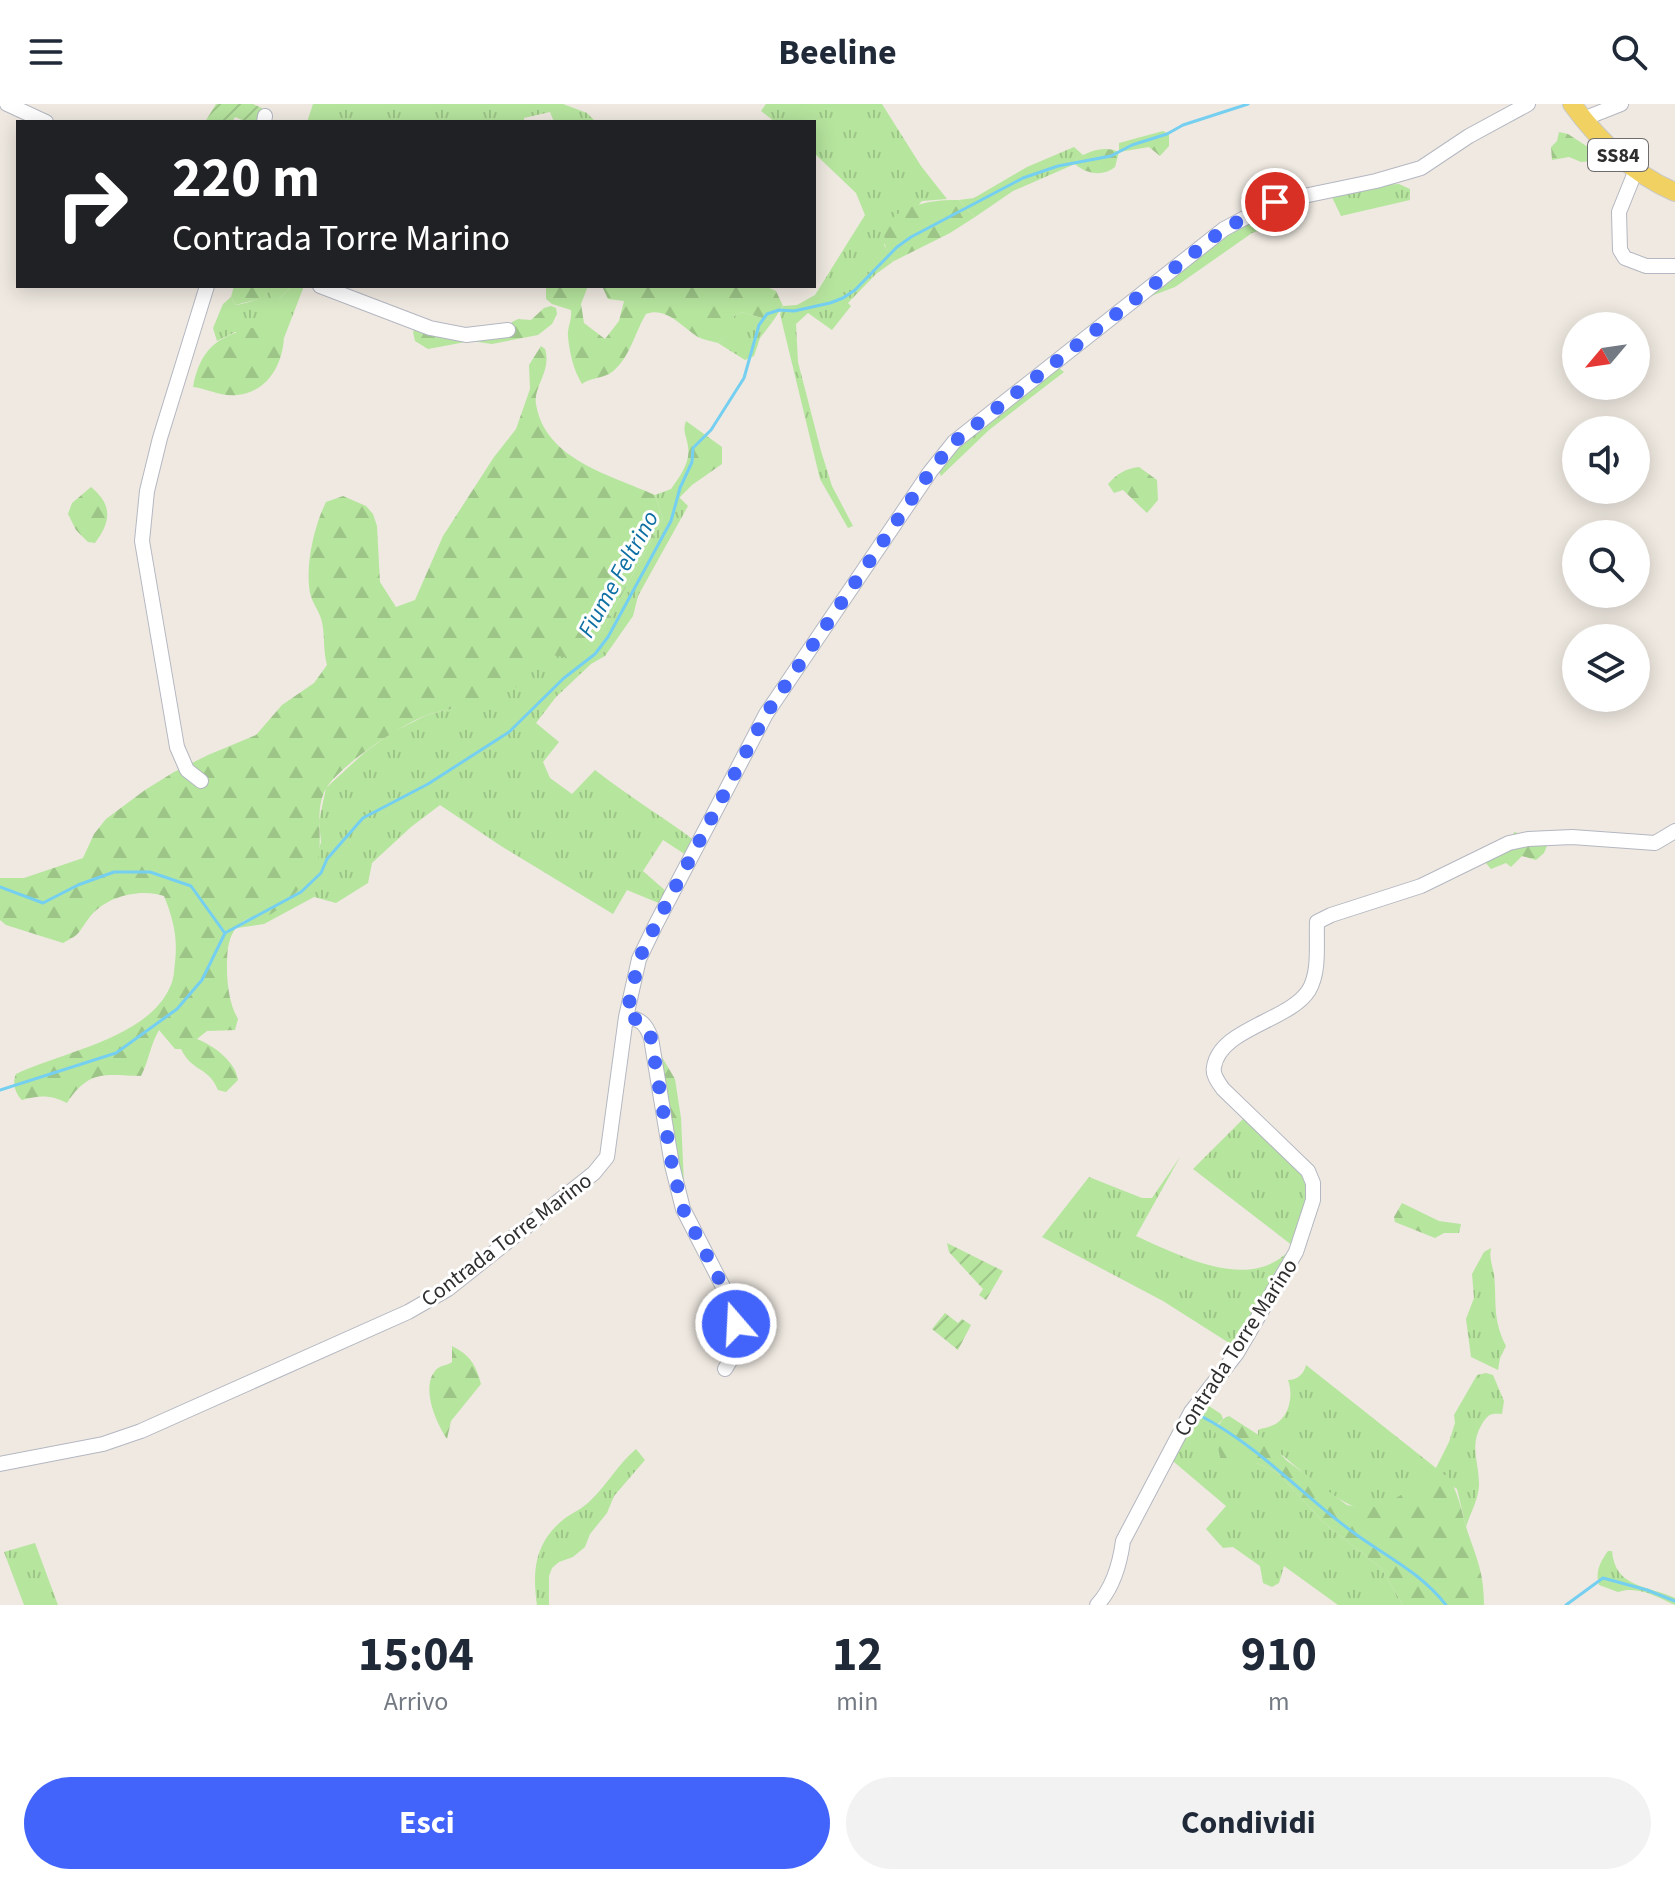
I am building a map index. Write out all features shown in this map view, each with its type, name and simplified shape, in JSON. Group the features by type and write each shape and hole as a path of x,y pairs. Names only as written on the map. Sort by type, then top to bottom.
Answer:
{"main road":[{"name":"SS84","path":"1577,112 1636,170 1675,192"}],"street":[{"path":"7,104 42,120"},
{"name":"Contrada Torre Marino","path":"0,1464 103,1444 141,1431 408,1312 448,1289 594,1173 607,1157 626,1017 639,959 766,714 930,472 954,442 1224,229 1275,202 1376,181 1421,168 1469,136 1528,104"},
{"path":"1577,112 1621,104"},
{"path":"1636,170 1619,212 1620,250 1625,258 1646,266 1675,266"},
{"path":"201,781 187,770 177,747 142,541 147,491 160,438 206,288"},
{"path":"325,288 430,328 466,335 508,330"},
{"name":"Contrada Torre Marino","path":"1097,1605 1120,1563 1123,1541 1191,1412 1237,1353 1296,1252 1305,1226 1313,1200 1313,1183 1308,1171 1223,1089 1215,1077 1214,1067 1224,1048 1232,1041 1297,1004 1309,989 1316,970 1317,922 1421,886 1509,843 1572,837 1655,843 1675,831"},
{"path":"626,1017 637,1018 646,1025 651,1038 672,1165 683,1209 736,1312 733,1356 725,1369"}],"green space":[{"path":"216,104 253,104 264,109 260,120 235,117 233,120 206,120"},
{"path":"313,104 563,104 587,113 594,120 553,120 550,112 524,120 308,120"},
{"path":"766,104 882,104 921,166 947,199 922,201 884,245 894,261 876,274 848,303 851,306 832,330 808,313 796,324 798,362 832,486 853,526 848,528 820,479 780,314 783,306 797,305 815,295 865,215 856,193 816,155 816,120 772,120 761,111"},
{"path":"1163,131 1169,134 1169,146 1160,156 1149,147 1119,152 1119,143"},
{"path":"1559,132 1568,134 1594,151 1593,161 1581,162 1569,157 1552,160 1551,147 1557,141"},
{"path":"1074,147 1083,155 1077,158 1075,164 1013,191 975,217 959,200 974,198 1027,167"},
{"path":"1109,149 1119,152 1115,167 1105,172 1089,172 1075,164 1077,158 1092,151"},
{"path":"1399,184 1410,189 1410,200 1341,216 1331,195 1381,185"},
{"path":"959,200 975,217 894,261 885,244 885,231 890,221 910,207 923,203"},
{"path":"1287,207 1291,220 1252,233 1175,287 1138,301 1226,236"},
{"path":"233,288 290,288 279,299 271,298 269,291 263,298 235,305 231,297"},
{"path":"290,288 303,288 284,338 284,334 235,332 217,341 213,328 223,304 231,297 235,305 258,299 269,291 279,299"},
{"path":"546,288 587,288 581,304 584,323 605,339 619,321 624,301 608,299 603,288 769,288 776,291 783,306 773,321 742,312 734,316 733,329 718,343 698,337 667,315 646,314 618,366 608,374 582,384 574,367 569,343 571,310 546,299"},
{"path":"551,306 556,308 557,314 552,324 538,335 492,344 471,341 428,349 415,341 413,332 423,319 455,330 510,328 512,322 531,320"},
{"path":"742,312 773,321 760,338 754,356 745,360 718,343 732,329 734,316"},
{"path":"251,328 274,329 284,334 278,365 266,382 248,393 237,395 193,387 205,354 219,341"},
{"path":"541,346 545,349 546,364 536,404 542,423 552,439 582,463 655,495 663,519 601,633 577,660 543,653 528,677 512,689 490,699 430,714 405,726 374,745 334,778 322,797 319,855 310,876 276,911 247,919 231,936 227,973 230,997 238,1019 235,1030 207,1031 197,1039 210,1045 233,1067 238,1080 226,1092 218,1090 210,1077 190,1062 181,1049 175,1049 159,1030 141,1076 99,1076 83,1084 67,1103 45,1097 22,1100 15,1088 16,1074 124,1031 159,1004 172,981 175,936 164,896 145,893 124,896 104,904 76,935 63,943 6,925 0,920 0,878 24,878 83,858 94,834 106,819 174,772 256,735 282,705 314,683 327,665 322,622 310,593 309,571 314,534 326,502 343,496 366,506 377,526 380,582 396,607 415,600 443,536 516,429 530,389 529,365"},
{"path":"1055,365 1064,372 989,430 941,476 938,470 958,444"},
{"path":"686,421 722,447 722,464 678,499 671,489 688,458"},
{"path":"1139,467 1157,480 1158,500 1147,513 1123,490 1114,493 1108,484 1122,472"},
{"path":"91,487 103,500 107,514 107,521 95,543 88,542 76,530 68,514 72,503"},
{"path":"671,489 688,506 638,596 633,616 605,656 591,664 556,697 536,723 559,742 543,762 550,778 572,794 595,770 695,841 686,855 663,840 643,871 667,892 661,904 627,890 613,914 440,805 372,863 368,883 336,903 314,897 264,924 237,928 247,919 272,913 312,873 321,842 319,821 326,788 365,752 393,732 427,715 488,699 543,653 601,633 663,519 655,495"},
{"path":"1514,832 1549,841 1544,853 1536,860 1522,856 1511,867 1506,863 1491,869 1484,861"},
{"path":"656,1047 675,1079 681,1118 685,1206"},
{"path":"1247,1115 1308,1174 1311,1190 1308,1211 1287,1262 1237,1348 1163,1301 1042,1237 1089,1177 1142,1198 1152,1198 1180,1157 1136,1236 1217,1267 1238,1270 1258,1268 1277,1260 1293,1246 1193,1169"},
{"path":"1402,1203 1439,1221 1461,1224 1459,1233 1444,1233 1435,1238 1395,1222 1394,1217"},
{"path":"947,1243 1003,1271 986,1300 979,1295 983,1289 949,1252"},
{"path":"1491,1248 1497,1319 1506,1346 1498,1370 1471,1357 1466,1319 1474,1298 1472,1274 1484,1252"},
{"path":"945,1313 958,1323 962,1319 971,1325 958,1350 932,1329"},
{"path":"452,1346 471,1361 481,1384 451,1421 447,1439 435,1415 429,1387 437,1369 452,1362"},
{"path":"1306,1365 1436,1468 1449,1442 1455,1423 1454,1415 1477,1375 1493,1375 1504,1401 1502,1414 1488,1416 1478,1432 1475,1447 1479,1490 1466,1527 1457,1489 1435,1475 1385,1505 1367,1509 1356,1507 1327,1491 1258,1436 1258,1430 1282,1419 1290,1400 1288,1380 1300,1376"},
{"path":"1203,1402 1221,1414 1223,1419 1217,1425 1220,1458 1257,1463 1278,1473 1324,1523 1381,1568 1403,1605 1338,1605 1284,1566 1279,1583 1272,1587 1263,1583 1260,1566 1233,1547 1223,1548 1206,1529 1226,1506 1174,1462 1166,1463"},
{"path":"1229,1416 1271,1443 1286,1460 1347,1505 1367,1509 1389,1502 1435,1475 1447,1475 1457,1495 1479,1566 1484,1605 1403,1605 1381,1568 1324,1523 1278,1473 1257,1463 1230,1464 1220,1458 1215,1430"},
{"path":"636,1449 645,1460 614,1496 585,1547 552,1568 549,1605 537,1605 536,1569 541,1547 547,1537 564,1519 590,1501"},
{"path":"35,1543 58,1605 24,1605 4,1552"},
{"path":"1608,1551 1612,1551 1614,1563 1626,1579 1675,1598 1675,1605 1640,1591 1618,1592 1599,1585 1599,1567"}],"waterway":[{"name":"Fiume Feltrino","path":"0,1090 116,1053 177,1009 202,980 225,933 301,892 321,873 327,859 363,818 428,784 509,732 564,678 595,654 608,637 671,521 680,488 692,462 693,448 711,430 744,378 759,325 767,314 779,310 794,311 843,298 911,237 1023,178 1058,166 1111,156 1183,125 1248,104"},
{"path":"0,887 43,903 78,885 114,872 150,872 191,886 224,932"},
{"path":"1201,1416 1242,1442 1354,1533 1414,1574 1446,1605"},
{"path":"1566,1605 1603,1578 1675,1601"}],"route":[{"path":"736,1324 736,1312 683,1209 672,1165 651,1038 646,1025 637,1018 626,1017 639,959 766,714 930,472 954,442 1224,229 1275,202"}]}
